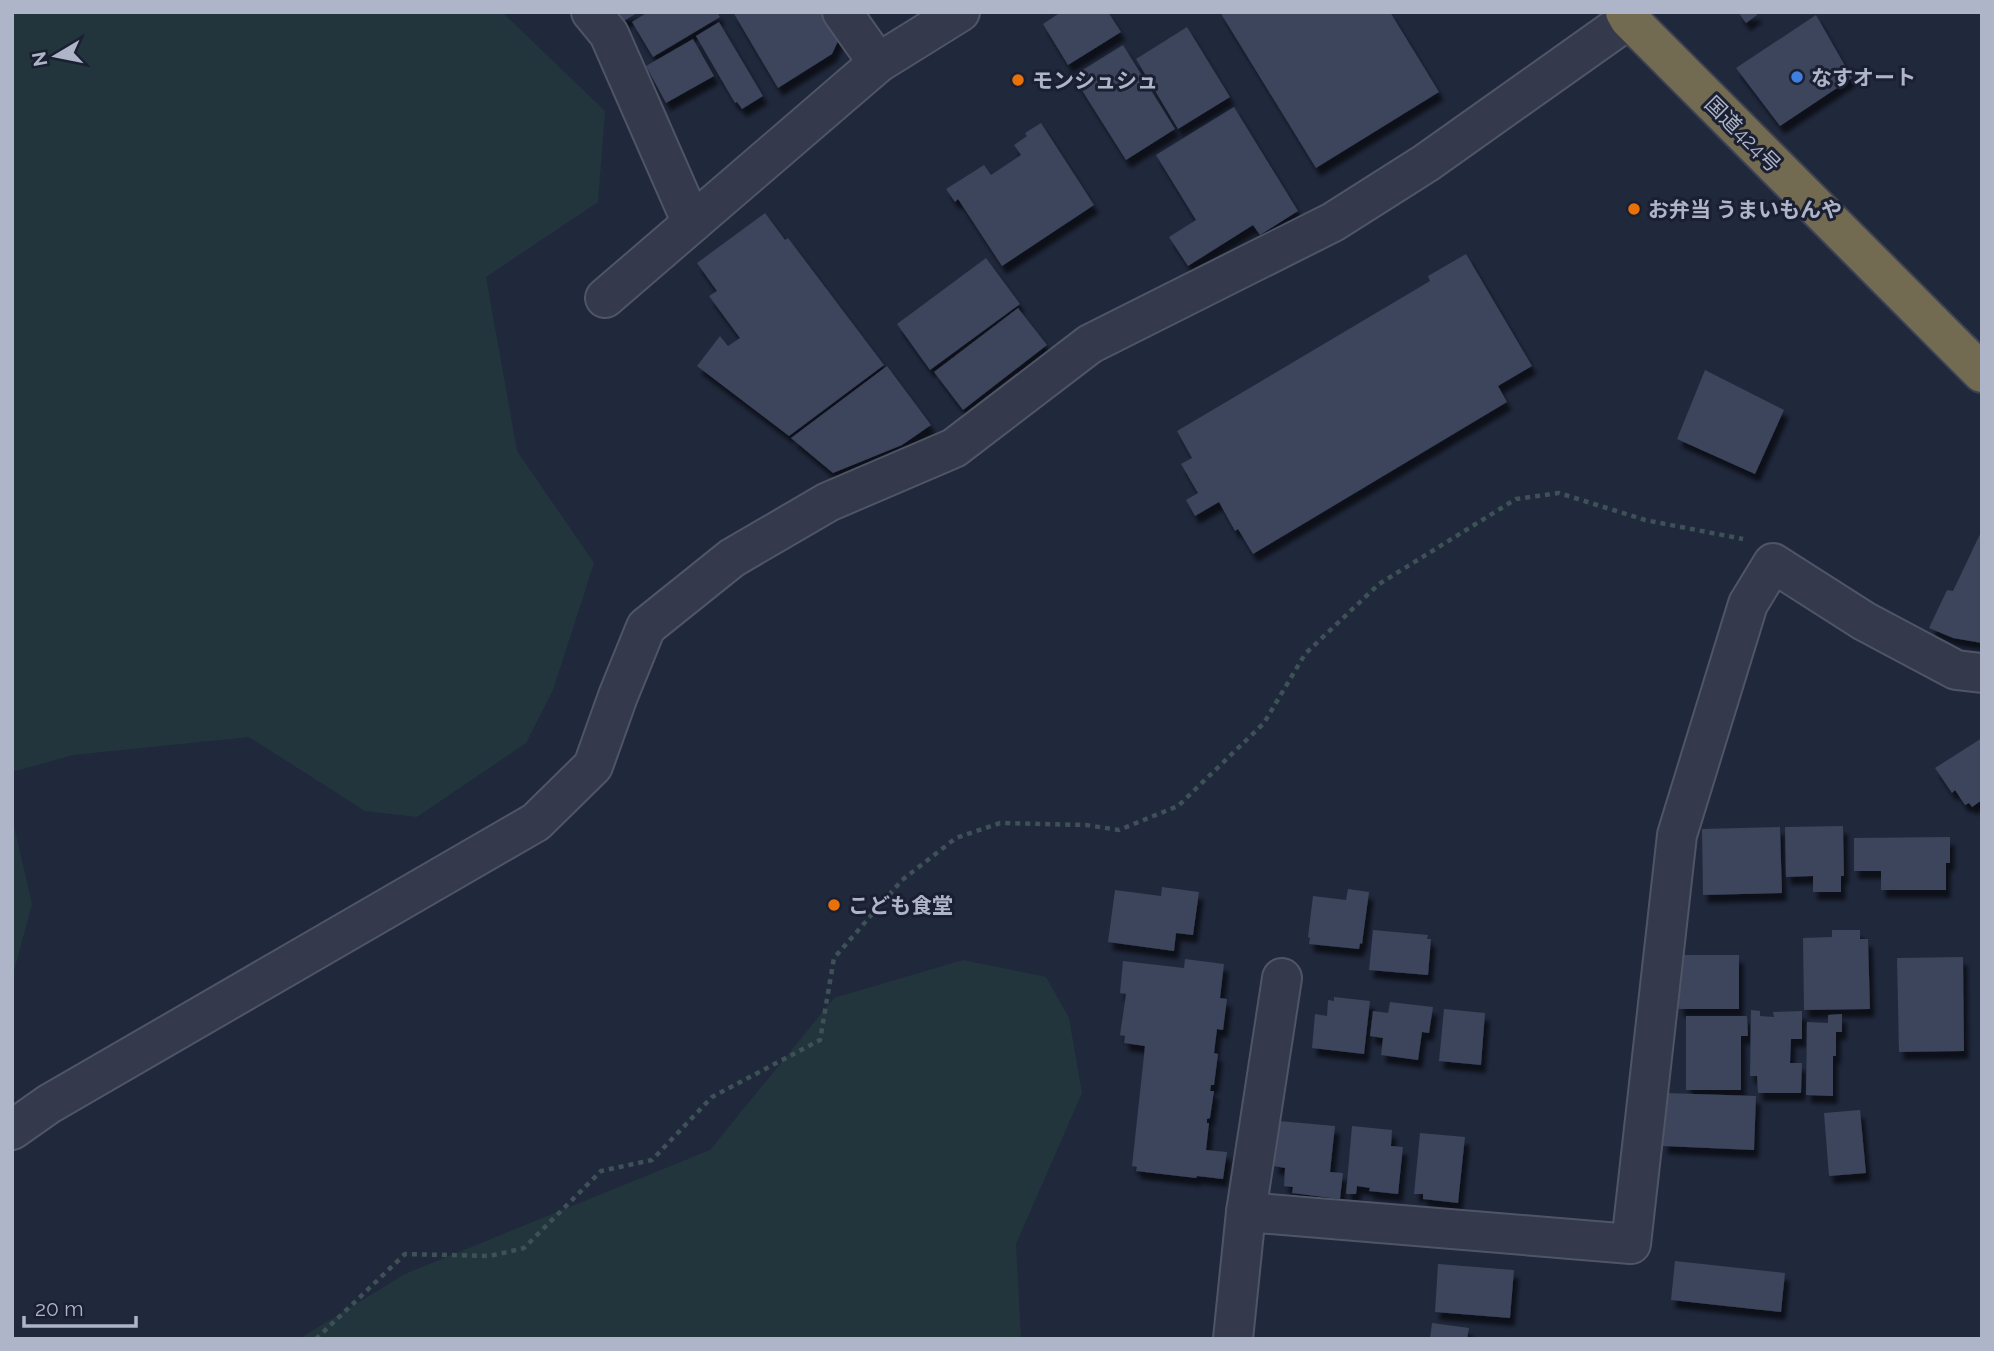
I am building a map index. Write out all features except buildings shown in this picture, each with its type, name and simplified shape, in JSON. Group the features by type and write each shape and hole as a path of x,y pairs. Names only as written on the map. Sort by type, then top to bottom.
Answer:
{"highway":[{"name":"国道424号","path":"1627,16 1982,373"}],"street":[{"path":"591,12 609,34 692,223"},
{"path":"842,12 878,63"},
{"path":"605,298 878,63 960,12"},
{"path":"12,1130 61,1097 536,822 593,766 646,626 732,558 828,502 954,448 1090,344 1334,222 1426,163 1627,16"},
{"path":"1246,1212 1631,1244 1677,835 1748,604 1773,563 1864,621 1956,670 1982,673"},
{"path":"1233,1339 1246,1212 1282,978"}],"path":[{"path":"316,1339 405,1254 490,1256 524,1248 601,1171 652,1160 712,1097 820,1040 834,958 902,880 956,838 1000,823 1086,825 1119,830 1178,806 1264,723 1305,654 1379,584 1516,499 1559,493 1645,520 1763,543 1773,563"}],"shaded area":[{"path":"12,12 502,12 605,111 598,202 486,277 517,451 594,563 553,690 526,743 417,817 365,811 249,737 73,755 12,772"},
{"path":"12,818 32,904 12,978"},
{"path":"963,960 1046,977 1069,1018 1082,1093 1016,1244 1021,1339 299,1339 405,1274 710,1150 834,998"}],"place":[{"name":"なすオート","path":"1797,77"},
{"name":"モンシュシュ","path":"1018,80"},
{"name":"お弁当 うまいもんや","path":"1634,209"},
{"name":"こども食堂","path":"834,905"}]}
